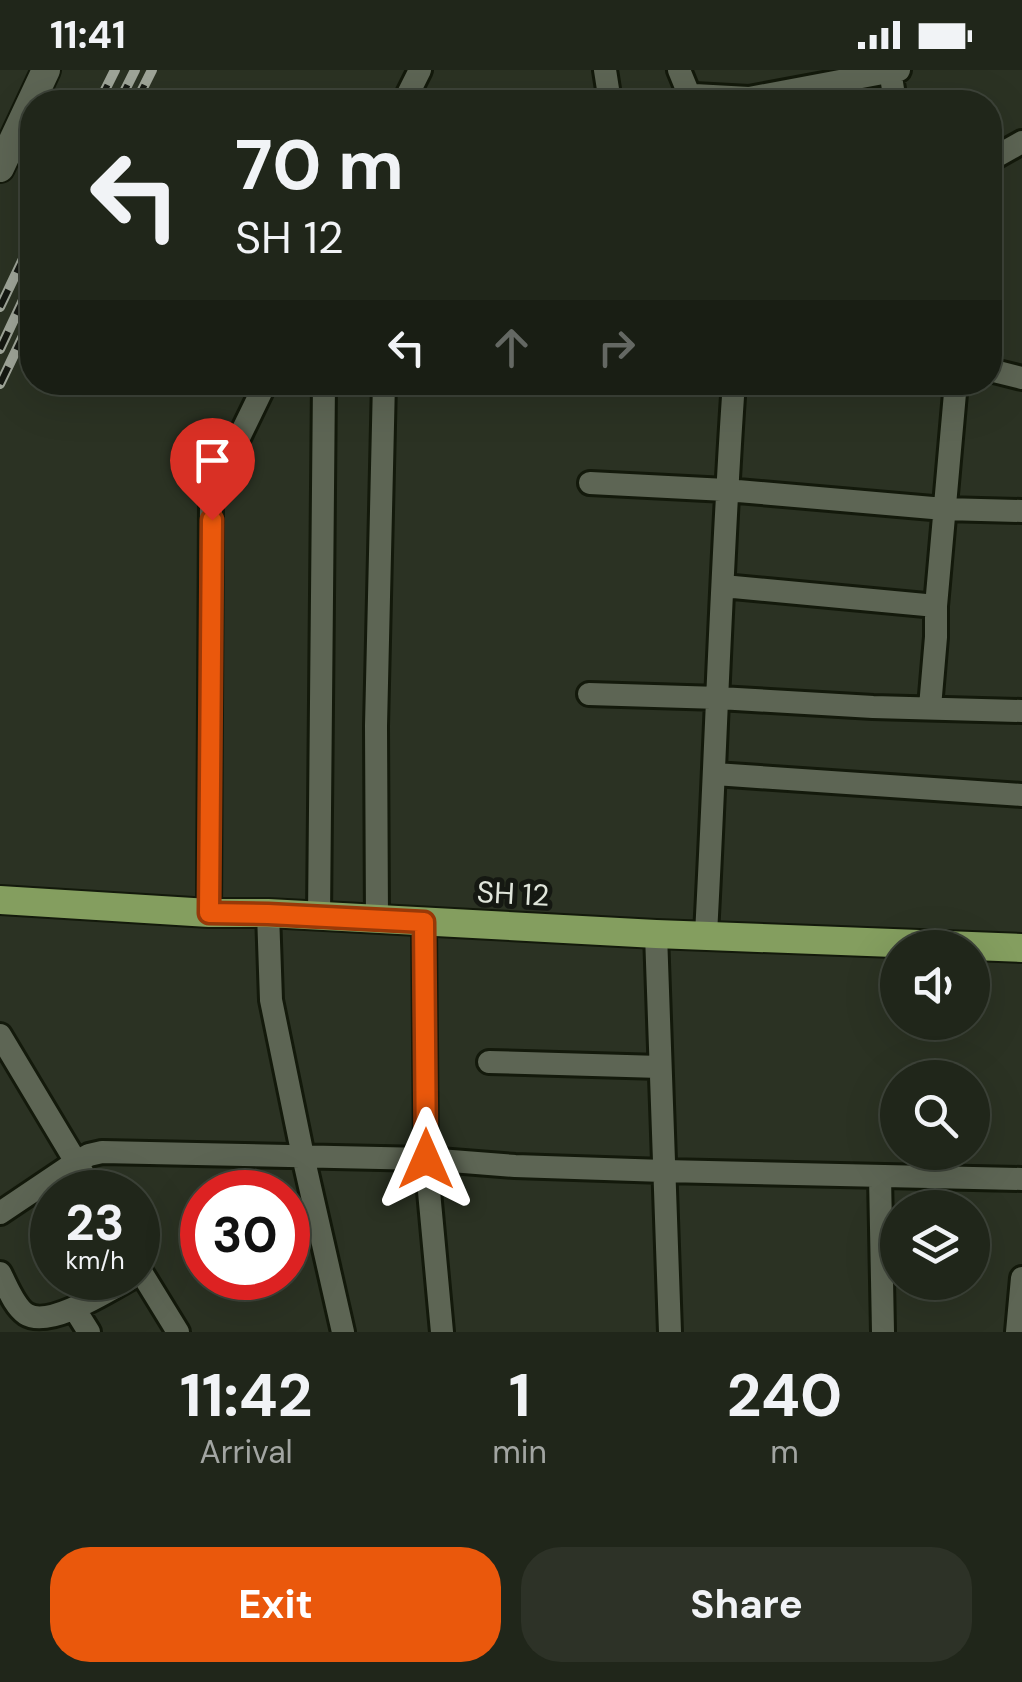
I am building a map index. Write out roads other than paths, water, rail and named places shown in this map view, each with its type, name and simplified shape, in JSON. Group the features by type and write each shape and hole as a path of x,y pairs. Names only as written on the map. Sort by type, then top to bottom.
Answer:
{"highway":[{"name":"SH 12","path":"0,900 656,934 1022,948"}],"street":[{"path":"799,90 893,71"},
{"path":"0,168 20,125"},
{"path":"209,913 211,501 260,395"},
{"path":"319,917 324,395"},
{"path":"376,920 384,395"},
{"path":"706,934 733,395"},
{"path":"930,707 955,395"},
{"path":"590,483 1022,510"},
{"path":"723,586 936,606"},
{"path":"589,694 1022,711"},
{"path":"715,774 1022,795"},
{"path":"268,914 271,1000 342,1332"},
{"path":"424,922 426,1159 442,1332"},
{"path":"656,934 670,1332"},
{"path":"0,1035 81,1170"},
{"path":"489,1062 660,1068"},
{"path":"0,1213 76,1162 102,1152 1022,1179"},
{"path":"880,1176 883,1332 902,1332"},
{"path":"0,1273 22,1312 36,1319 88,1300"},
{"path":"1017,1332 1022,1278"},
{"path":"156,1300 178,1332"},
{"path":"74,1308 90,1332"}],"railway":[{"path":"105,90 115,70"},
{"path":"125,90 135,70"},
{"path":"142,90 152,70"},
{"path":"0,307 20,265"},
{"path":"0,349 20,306"},
{"path":"0,384 20,342"}]}
